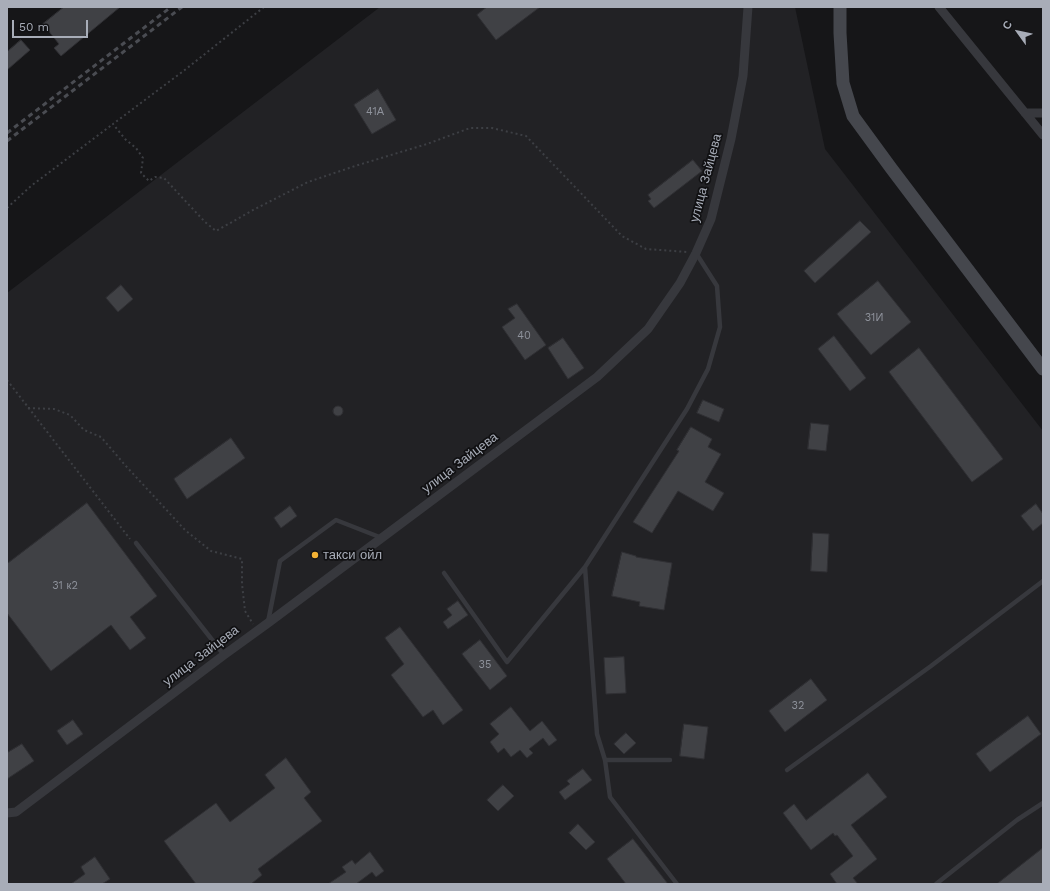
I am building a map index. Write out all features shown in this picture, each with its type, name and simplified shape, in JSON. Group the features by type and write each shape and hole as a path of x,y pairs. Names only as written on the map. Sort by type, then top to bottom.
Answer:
{"street":[{"name":"улица Зайцева","path":"7,813 16,812 224,654 268,623 597,377 648,329 680,283 696,253 711,219 731,139 743,76 748,7"},
{"path":"840,7 843,83 853,116 1043,369"},
{"path":"939,7 1043,135"},
{"path":"1025,113 1043,113"}],"lane":[{"path":"444,573 507,662 586,567 687,409 708,369 720,327 716,286 696,253"},
{"path":"268,623 280,561 286,556 336,520 382,538"},
{"path":"136,543 224,654"},
{"path":"586,567 597,734 606,760 610,797 678,884"},
{"path":"788,770 931,666 1043,581"},
{"path":"606,760 670,760"},
{"path":"936,884 1017,820 1043,803"}],"path":[{"path":"7,208 31,186 186,69 264,7"},
{"path":"113,124 125,139 136,148 143,158 141,173 149,181 155,177 164,178 205,222 216,231 308,182 427,144 470,128 492,128 526,136 622,236 646,248 696,253"},
{"path":"7,380 129,539 136,543"},
{"path":"28,408 54,409 70,415 84,430 101,437 185,530 211,551 242,559 242,584 245,611 257,631"}],"shaded area":[{"path":"380,7 795,7 825,149 1043,431 1043,884 7,884 7,293"}],"building":[{"path":"64,7 120,7 61,56 54,48 59,44 43,24"},
{"path":"487,7 540,7 496,40 477,15"},
{"path":"21,40 30,50 7,70 7,52"},
{"path":"378,89 396,120 372,134 354,105"},
{"path":"693,160 702,171 654,208 648,201 651,199 648,195"},
{"path":"860,221 871,232 815,283 804,271"},
{"path":"878,281 911,322 871,355 837,314"},
{"path":"121,285 133,299 118,312 106,298"},
{"path":"517,304 546,345 525,360 502,327 515,318 508,309"},
{"path":"834,336 866,378 850,391 818,349"},
{"path":"563,338 584,368 568,379 548,348"},
{"path":"919,348 1003,459 972,482 889,372"},
{"path":"703,400 724,409 719,422 697,413"},
{"path":"336,406 340,406 343,411 340,416 336,416 333,413 333,409"},
{"path":"811,423 829,425 826,451 808,449"},
{"path":"691,427 712,439 708,447 721,454 705,482 724,493 713,511 678,491 652,533 633,522 679,451 677,450"},
{"path":"231,438 245,458 187,499 174,479"},
{"path":"87,503 157,596 130,617 146,638 130,650 111,625 51,671 7,613 7,564"},
{"path":"1036,504 1043,514 1043,523 1033,531 1021,516"},
{"path":"290,506 297,516 281,528 274,518"},
{"path":"813,533 829,534 827,572 811,571"},
{"path":"622,552 636,557 672,563 664,610 639,606 640,602 612,596"},
{"path":"458,601 468,615 448,629 443,622 452,615 447,609"},
{"path":"400,627 463,710 443,725 433,710 423,717 391,675 404,664 385,638"},
{"path":"480,640 507,676 490,690 462,654"},
{"path":"624,657 626,693 606,694 604,658"},
{"path":"811,679 827,700 785,732 769,711"},
{"path":"511,707 530,731 542,721 557,740 549,746 543,738 529,749 533,753 527,758 520,750 511,757 504,748 498,753 490,742 499,734 490,724"},
{"path":"1028,716 1041,734 990,772 976,754"},
{"path":"73,720 83,734 67,745 57,731"},
{"path":"684,724 708,727 704,759 680,756"},
{"path":"626,733 636,743 624,754 614,744"},
{"path":"22,744 34,761 7,779 7,753"},
{"path":"286,758 311,792 304,798 322,821 258,869 262,875 251,884 196,884 164,841 216,803 230,822 275,788 265,775"},
{"path":"583,769 592,780 565,800 559,792 570,784 567,781"},
{"path":"868,773 887,797 851,825 877,859 853,878 858,884 837,884 830,874 853,856 837,835 835,836 833,833 811,850 783,813 794,804 806,820"},
{"path":"503,785 514,796 498,811 487,800"},
{"path":"578,824 595,842 586,850 569,833"},
{"path":"633,839 668,884 626,884 607,859"},
{"path":"1043,848 1043,884 997,884"},
{"path":"370,852 384,871 376,877 372,872 356,884 328,884 346,872 342,867 352,860 355,864"},
{"path":"95,857 110,879 102,884 71,884 85,874 81,867"}],"railway":[{"path":"7,133 171,7"},
{"path":"7,141 182,7"}],"place":[{"name":"такси ойл","path":"315,555"}]}
